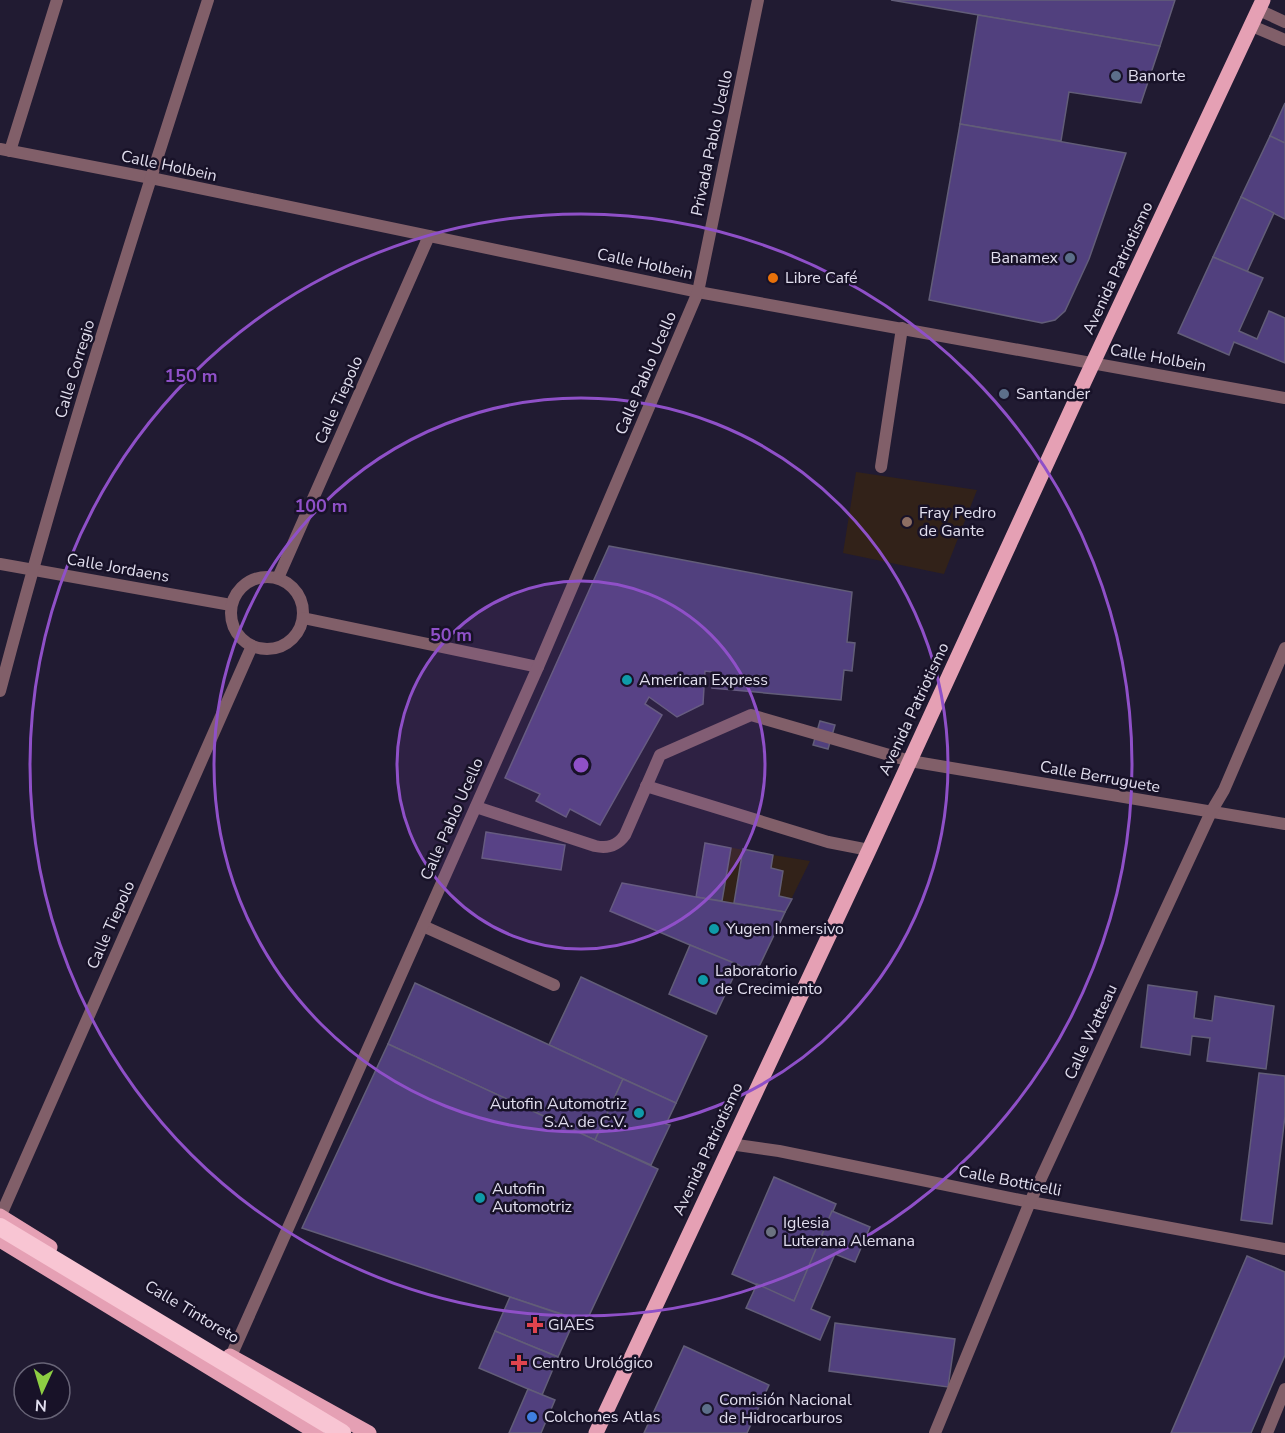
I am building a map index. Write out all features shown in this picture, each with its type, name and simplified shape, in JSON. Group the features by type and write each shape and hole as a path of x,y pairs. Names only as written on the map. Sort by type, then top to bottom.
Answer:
{"highway":[{"path":"0,1227 342,1433"}],"main road":[{"name":"Avenida Patriotismo","path":"596,1433 1261,5"},
{"name":"Calle Tintoreto","path":"0,1216 231,1356 369,1433"},
{"path":"0,1240 317,1433"}],"street":[{"path":"5,150 57,0"},
{"name":"Calle Corregio","path":"0,691 32,570 151,178 208,0"},
{"name":"Privada Pablo Ucello","path":"698,292 758,0"},
{"path":"1261,5 1285,22"},
{"path":"1252,26 1285,40"},
{"name":"Calle Holbein","path":"5,150 151,178 698,292 1285,398"},
{"name":"Calle Tiepolo","path":"278,578 429,236"},
{"name":"Calle Pablo Ucello","path":"231,1356 538,668 698,292"},
{"path":"881,467 902,328"},
{"name":"Calle Jordaens","path":"0,564 231,605"},
{"path":"264,576 278,578 295,589 300,597 303,618 300,628 294,638 285,644 263,649 252,646 236,633 232,624 231,605 238,590 249,580 264,576"},
{"path":"303,618 538,668"},
{"name":"Calle Tiepolo","path":"0,1216 252,646"},
{"name":"Calle Watteau","path":"935,1433 1030,1202 1211,812 1224,790 1285,648"},
{"name":"Calle Berruguete","path":"476,807 595,846 609,847 625,835 660,755 751,715 910,761 1285,824"},
{"path":"646,786 828,842 869,850"},
{"path":"423,926 554,985"},
{"name":"Calle Botticelli","path":"730,1144 779,1151 1030,1202 1285,1249"},
{"path":"1267,1433 1285,1389"}],"shaded area":[{"name":"Fray Pedro de Gante","path":"856,472 977,490 944,574 843,553"},
{"path":"705,843 810,861 785,912 696,897"}],"building":[{"path":"891,0 1175,0 1160,46"},
{"path":"978,15 1160,46 1141,103 1069,92 1061,141 960,124"},
{"path":"1285,103 1285,143 1270,136"},
{"path":"960,124 1126,153 1089,259 1065,311 1055,320 1042,323 929,300"},
{"path":"1270,136 1285,143 1285,219 1241,197"},
{"path":"1241,197 1274,213 1247,272 1213,257"},
{"path":"1213,257 1263,278 1239,331 1257,339 1269,311 1285,318 1285,363 1234,342 1229,355 1178,333"},
{"name":"American Express","path":"609,546 852,592 847,642 855,643 852,671 844,670 841,700 712,688 713,672 705,671 703,704 677,717 649,697 645,704 662,715 600,825 570,809 566,817 536,801 540,794 505,778"},
{"path":"820,721 835,725 828,749 813,745"},
{"path":"486,832 565,845 561,870 482,858"},
{"path":"705,843 731,848 722,901 696,897"},
{"path":"743,849 773,855 771,868 783,871 779,896 792,899 785,912 734,903"},
{"name":"Yugen Inmersivo","path":"622,883 785,912 756,973 610,911"},
{"name":"Laboratorio de Crecimiento","path":"690,945 739,965 716,1014 669,994"},
{"path":"581,977 707,1036 676,1103 549,1045"},
{"path":"415,983 623,1079 595,1140 388,1044"},
{"path":"1148,985 1197,992 1194,1018 1212,1021 1215,996 1274,1006 1266,1069 1207,1061 1210,1038 1192,1036 1190,1055 1141,1047"},
{"name":"Autofin Automotriz","path":"388,1044 658,1169 586,1322 302,1228"},
{"path":"1259,1073 1285,1076 1285,1116 1272,1224 1241,1220"},
{"name":"Autofin Automotriz S.A. de C.V.","path":"623,1079 676,1103 666,1124 670,1125 651,1165 595,1140"},
{"path":"774,1177 836,1204 794,1301 732,1274"},
{"path":"832,1211 870,1227 855,1262 835,1254 811,1309 830,1317 820,1340 746,1308 757,1284 794,1301"},
{"path":"1247,1256 1285,1272 1285,1355 1251,1433 1171,1433"},
{"name":"GIAES","path":"510,1297 575,1319 558,1357 495,1331"},
{"path":"835,1323 955,1339 948,1387 829,1371"},
{"name":"Centro Urológico","path":"495,1331 558,1357 542,1395 479,1368"},
{"name":"Comisión Nacional de Hidrocarburos","path":"684,1346 769,1385 747,1433 644,1433"},
{"name":"Colchones Atlas","path":"528,1389 555,1400 541,1433 509,1433"}],"place":[{"name":"Banorte","path":"1116,76"},
{"name":"Banamex","path":"1070,258"},
{"name":"Libre Café","path":"773,278"},
{"name":"Santander","path":"1004,394"},
{"name":"Fray Pedro de Gante","path":"907,522"},
{"name":"American Express","path":"627,680"},
{"name":"Yugen Inmersivo","path":"714,929"},
{"name":"Laboratorio de Crecimiento","path":"703,980"},
{"name":"Autofin Automotriz S.A. de C.V.","path":"639,1113"},
{"name":"Autofin Automotriz","path":"480,1198"},
{"name":"Iglesia Luterana Alemana","path":"771,1232"},
{"name":"GIAES","path":"535,1325"},
{"name":"Centro Urológico","path":"519,1363"},
{"name":"Comisión Nacional de Hidrocarburos","path":"707,1409"},
{"name":"Colchones Atlas","path":"532,1417"}]}
